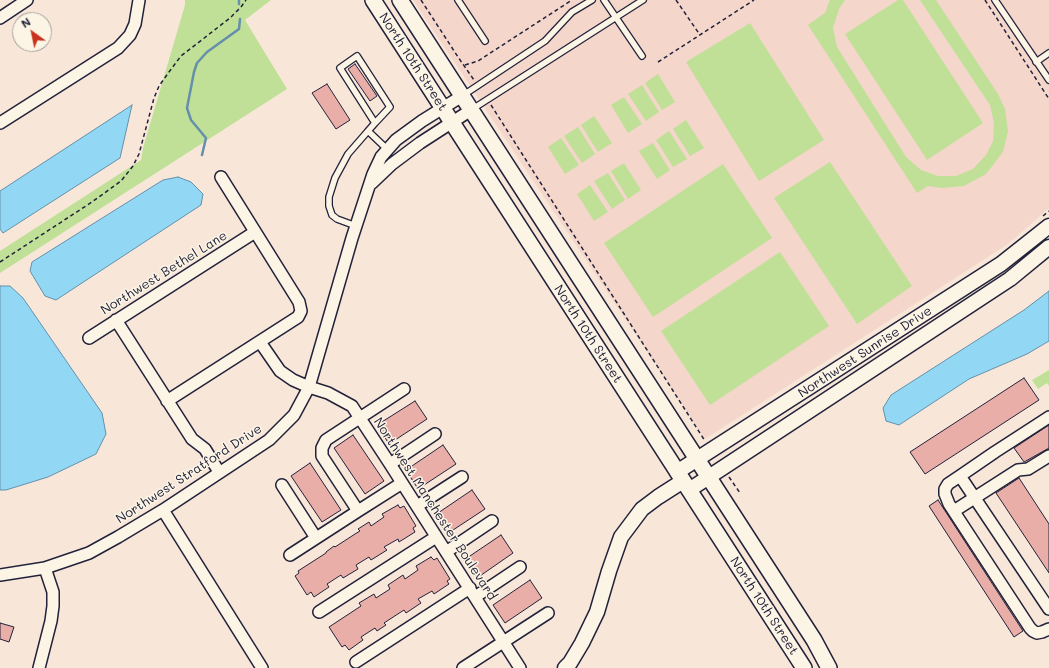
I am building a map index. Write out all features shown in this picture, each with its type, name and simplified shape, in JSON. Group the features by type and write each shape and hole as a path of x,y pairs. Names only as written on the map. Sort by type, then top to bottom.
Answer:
{"main road":[{"name":"North 10th Street","path":"373,0 804,668"},
{"name":"North 10th Street","path":"400,0 814,640 829,668"}],"street":[{"path":"0,18 27,0"},
{"path":"0,123 118,48 130,35 135,24 139,0"},
{"name":"Northwest Stratford Drive","path":"0,575 45,568 89,552 118,537 163,510 269,440 294,415 309,387 356,226 373,174 381,158 396,140 462,96"},
{"name":"Northwest Stratford Drive","path":"370,185 420,143 471,110"},
{"path":"167,401 298,317 301,311 299,302 221,177"},
{"name":"Northwest Sunrise Drive","path":"683,481 697,459 1001,264 1049,226"},
{"name":"Northwest Bethel Lane","path":"89,338 255,232"},
{"name":"Northwest Sunrise Drive","path":"565,668 570,663 582,643 597,612 621,537 642,509 683,481 709,477 1010,279 1049,247"},
{"path":"116,320 192,439 205,449 219,472"},
{"name":"Northwest Manchester Boulevard","path":"260,342 280,371 293,380 328,393 352,406 418,506 520,668"},
{"path":"358,511 322,456 322,448 326,440 404,389"},
{"path":"1049,417 948,484 945,489 945,494 949,504 1030,628 1037,633 1049,629"},
{"path":"390,464 435,434"},
{"path":"954,511 1018,470 1028,469 1049,456"},
{"path":"960,476 1049,609"},
{"path":"418,506 462,477"},
{"path":"290,555 402,483"},
{"path":"282,485 316,538"},
{"path":"163,510 262,668"},
{"path":"446,552 492,521"},
{"path":"319,612 436,536"},
{"path":"356,662 472,593 520,567"},
{"path":"38,668 51,621 53,606 53,592 45,568"},
{"path":"463,668 548,613"}],"lane":[{"path":"458,0 485,41"},
{"path":"462,96 545,41 572,12 592,0"},
{"path":"604,0 642,56"},
{"path":"471,110 643,0"},
{"path":"995,0 1049,80"},
{"path":"1036,62 1049,53"},
{"path":"356,226 337,219 332,214 329,206 329,197 335,178 348,154 368,131 376,122 390,106 357,56 340,68 376,122"},
{"path":"368,131 388,150"}],"path":[{"path":"0,262 92,202 127,175 139,154 154,98 159,86 181,56 230,18 241,8 246,0"},
{"path":"421,0 478,85"},
{"path":"465,65 478,61 572,0"},
{"path":"676,0 700,35"},
{"path":"658,62 754,0"},
{"path":"985,0 1049,99"},
{"path":"487,100 704,440"}],"shaded area":[{"path":"413,0 1049,0 1049,208 1008,244 705,439"}],"green space":[{"path":"185,0 271,0 245,20 287,89 0,273 0,251 141,160 143,148 185,5"},
{"path":"830,0 845,0 839,9 833,28 837,47 906,157 921,170 938,176 956,176 973,169 986,155 993,141 994,123 990,105 920,0 936,0 998,94 1005,109 1008,131 1003,152 986,174 964,186 942,188 928,186 917,193 808,25 826,12"},
{"path":"898,0 903,0 983,123 927,160 845,34"},
{"path":"750,23 824,140 759,181 686,62"},
{"path":"658,74 675,102 662,110 645,83"},
{"path":"642,85 659,112 646,121 628,94"},
{"path":"624,97 642,124 628,133 611,105"},
{"path":"594,116 612,143 598,152 581,125"},
{"path":"686,120 704,148 690,156 673,129"},
{"path":"578,127 595,154 582,163 564,136"},
{"path":"669,131 687,159 673,167 656,140"},
{"path":"561,138 579,165 565,174 548,147"},
{"path":"653,143 670,170 657,179 639,151"},
{"path":"830,162 912,286 857,324 774,198"},
{"path":"624,163 641,190 628,199 611,171"},
{"path":"723,164 772,238 653,317 604,243"},
{"path":"608,173 625,200 612,209 594,181"},
{"path":"590,185 608,212 594,221 577,194"},
{"path":"780,252 829,326 710,405 661,331"},
{"path":"1049,370 1049,386 1047,383 1038,389 1032,380"}],"water":[{"path":"132,105 120,158 3,233 0,229 0,191"},
{"path":"178,177 191,182 203,194 201,205 56,300 45,296 30,271 32,262 163,180"},
{"path":"0,286 10,286 23,298 102,413 106,434 96,454 48,477 6,490 0,490"},
{"path":"1049,291 1049,341 1027,354 969,379 899,425 886,421 883,408 891,395 1024,310"}],"building":[{"path":"355,64 377,96 370,101 348,69"},
{"path":"327,84 350,120 336,129 312,93"},
{"path":"1024,378 1039,400 925,474 910,452"},
{"path":"415,401 427,419 389,444 377,425"},
{"path":"1049,425 1049,448 1024,462 1014,448"},
{"path":"353,435 384,481 365,494 334,448"},
{"path":"443,445 456,464 418,489 406,470"},
{"path":"310,463 341,510 322,522 291,476"},
{"path":"1019,478 1049,524 1049,573 996,493"},
{"path":"472,490 485,509 447,534 435,515"},
{"path":"938,500 1023,631 1014,637 929,506"},
{"path":"398,505 400,508 404,506 416,526 413,528 415,532 399,542 398,539 384,547 387,550 371,560 369,557 356,565 358,569 343,578 341,575 327,584 329,587 314,597 311,592 307,595 295,576 299,573 298,571 334,546 335,547 360,531 358,529 369,522 371,526 384,517 382,514"},
{"path":"501,535 513,553 477,578 464,560"},
{"path":"431,557 434,560 437,558 450,579 447,581 449,584 434,594 432,591 418,599 421,603 406,613 404,610 384,623 386,625 377,631 375,628 361,637 363,640 349,650 345,645 342,647 329,627 361,606 359,603 374,594 376,598 390,589 388,585 403,575 405,579 418,570 416,566"},
{"path":"530,580 542,598 505,623 493,605"},
{"path":"0,623 14,627 9,642 0,639"}],"waterway":[{"path":"202,155 206,138 191,120 187,108 194,72 197,63 207,52 239,29 240,19"}]}
